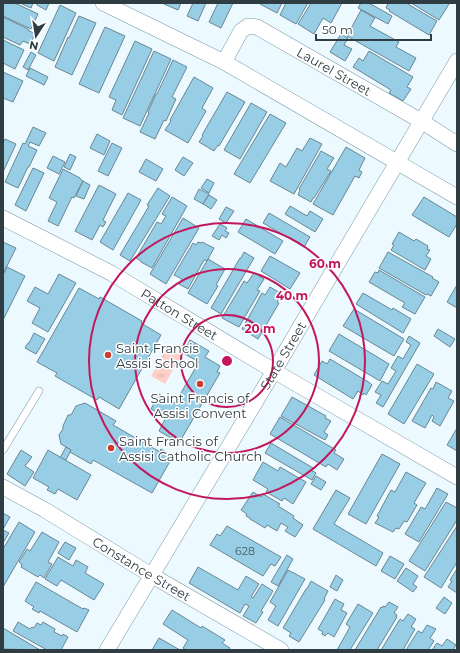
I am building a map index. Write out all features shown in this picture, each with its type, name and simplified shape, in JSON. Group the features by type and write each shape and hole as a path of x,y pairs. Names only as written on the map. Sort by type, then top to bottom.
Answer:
{"street":[{"path":"103,3 224,62 457,197"},
{"name":"Laurel Street","path":"224,62 241,31 248,26 257,27 457,144"},
{"name":"State Street","path":"107,650 457,61"},
{"name":"Patton Street","path":"3,218 111,273 274,371 457,477"},
{"name":"Constance Street","path":"3,487 45,510 151,575 282,650"}],"lane":[{"path":"3,450 39,391"}],"green space":[{"path":"167,348 181,356 165,384 151,376"}],"building":[{"path":"3,3 15,3 38,14 31,29 3,16"},
{"path":"20,3 33,3 31,8"},
{"path":"37,3 49,3 46,10 37,5"},
{"path":"164,3 181,3 178,10"},
{"path":"193,3 206,3 198,21 187,16"},
{"path":"218,3 233,3 221,28 209,22"},
{"path":"282,3 277,13 260,4"},
{"path":"286,3 308,3 296,24 280,15"},
{"path":"311,3 342,3 331,23 323,18 314,34 298,24"},
{"path":"361,3 369,3 392,16 388,24 358,8"},
{"path":"388,3 406,3 437,21 429,35 389,11 390,10 386,8"},
{"path":"411,3 447,3 449,4 439,20"},
{"path":"60,5 76,13 54,61 38,53"},
{"path":"361,10 375,18 370,26 399,42 396,47 416,58 409,71 347,36"},
{"path":"79,16 96,23 72,75 55,67"},
{"path":"3,17 35,34 30,44 23,41 20,45 3,37"},
{"path":"105,27 125,36 99,93 79,84"},
{"path":"341,34 348,38 344,45 352,49 345,61 330,52"},
{"path":"3,40 24,50 15,69 3,63"},
{"path":"135,41 152,49 122,115 112,110 116,100 109,97"},
{"path":"154,51 171,59 140,126 123,118"},
{"path":"369,51 413,77 407,87 411,89 403,101 389,93 391,90 353,67 359,58 363,61"},
{"path":"31,52 36,55 28,70 23,67"},
{"path":"173,60 187,67 172,97 176,99 166,121 164,120 155,139 140,132 156,94"},
{"path":"30,68 48,77 44,85 26,76"},
{"path":"3,72 23,81 13,102 3,98"},
{"path":"194,77 213,88 202,108 206,111 188,143 165,130"},
{"path":"227,92 245,102 219,146 218,145 214,151 199,142"},
{"path":"251,103 267,112 240,159 224,150"},
{"path":"270,114 286,123 250,183 234,174"},
{"path":"33,127 46,133 39,146 30,142 28,146 37,150 18,188 5,182 23,143 25,144"},
{"path":"97,134 110,141 104,155 90,148"},
{"path":"310,138 322,144 294,194 270,181 280,163 286,167 297,148 302,151"},
{"path":"5,139 16,144 3,172 3,143"},
{"path":"112,143 122,148 108,176 98,171"},
{"path":"346,147 365,158 359,170 362,172 359,178 355,176 333,215 313,204"},
{"path":"321,151 334,158 327,169 331,171 311,202 298,195 299,189"},
{"path":"70,154 76,157 70,170 64,167"},
{"path":"53,156 65,162 59,174 47,168"},
{"path":"183,157 193,163 184,176 175,170"},
{"path":"146,159 163,169 156,181 139,172"},
{"path":"33,168 44,173 26,211 15,205"},
{"path":"63,169 83,181 74,198 72,197 58,226 48,221 57,202 49,198"},
{"path":"207,179 214,183 209,193 201,188"},
{"path":"83,181 90,185 84,199 76,196"},
{"path":"99,185 116,194 103,220 106,222 103,227 100,225 92,240 75,231"},
{"path":"158,188 170,196 130,261 120,255"},
{"path":"199,189 209,194 203,204 194,199"},
{"path":"128,193 141,200 113,250 100,242"},
{"path":"209,195 217,200 211,209 203,204"},
{"path":"172,197 187,206 152,268 136,258 157,222 161,224 166,216 162,214"},
{"path":"424,197 457,217 457,224 449,237 412,215"},
{"path":"290,206 307,216 310,211 323,219 315,232 285,214"},
{"path":"226,207 234,211 226,223 219,219"},
{"path":"269,213 310,237 304,247 263,223"},
{"path":"183,218 199,228 166,284 150,274"},
{"path":"246,219 283,241 275,254 238,232"},
{"path":"220,224 227,228 225,231 229,233 226,238 222,235 219,240 212,236"},
{"path":"399,232 414,241 416,239 428,246 427,249 430,250 426,256 431,259 425,270 391,250 394,245 392,244"},
{"path":"3,242 16,248 3,274"},
{"path":"198,242 202,242 214,248 207,261 204,260 188,289 179,284 182,279 174,275 193,243 196,245"},
{"path":"244,252 254,258 221,314 211,308"},
{"path":"388,252 433,277 432,278 439,282 431,296 426,295 379,268"},
{"path":"270,256 300,273 290,289 261,271"},
{"path":"208,259 225,269 216,285 218,286 207,304 188,293"},
{"path":"7,267 25,276 3,320 3,275"},
{"path":"379,270 425,297 415,314 402,307 405,303 369,282 375,272 378,273"},
{"path":"254,273 264,279 257,290 260,291 239,327 222,318 244,281 247,283"},
{"path":"59,274 76,283 48,332 32,323 40,308 27,301 35,287 48,294"},
{"path":"457,285 457,308 447,302"},
{"path":"270,287 282,294 277,302 279,303 258,339 242,329 262,293 265,295"},
{"name":"Saint Francis Assisi School","path":"79,288 99,299 100,297 142,321 141,323 161,335 119,409 99,397 97,400 55,376 57,373 37,362"},
{"path":"363,293 411,319 403,333 356,304"},
{"path":"354,309 404,339 394,356 343,326"},
{"path":"438,329 455,339 450,347 434,336"},
{"path":"34,333 45,339 36,354 25,348"},
{"path":"339,334 389,364 380,381 329,351"},
{"path":"409,336 420,343 383,407 376,403 381,395 375,392 382,381 388,384 396,371 391,368 398,356 403,359 411,345 406,342"},
{"name":"Saint Francis of Assisi Convent","path":"190,340 209,351 205,357 220,366 217,372 220,373 179,443 159,431 166,417 151,409 159,394 175,403 199,362 183,353"},
{"path":"330,359 372,385 366,395 364,393 363,395 358,391 353,399 314,375 322,361 327,364"},
{"path":"417,364 434,374 404,424 388,414"},
{"path":"436,382 452,391 448,398 454,401 440,426 432,421 434,417 432,415 425,428 412,421"},
{"path":"292,397 326,416 325,418 331,421 324,432 328,435 325,440 281,416"},
{"name":"Saint Francis of Assisi Catholic Church","path":"85,403 116,421 113,425 160,452 161,449 173,456 152,493 93,460 91,464 70,452 71,450 61,444 59,435 68,415 71,415 76,406"},
{"path":"280,417 336,450 334,453 344,459 337,470 328,464 326,467 270,434"},
{"path":"457,428 457,451 447,445"},
{"path":"271,443 313,468 311,470 316,473 312,480 265,453"},
{"path":"66,447 71,450 66,460 60,458"},
{"path":"21,450 32,457 25,466 34,472 25,486 7,474"},
{"path":"48,450 91,475 77,500 58,489 55,494 47,490 49,487 33,478"},
{"path":"382,454 400,464 366,524 348,514"},
{"path":"263,462 278,471 280,467 306,482 293,504 284,498 282,501 266,492 268,489 253,480"},
{"path":"406,472 426,483 414,503 417,505 407,522 404,521 399,529 396,528 393,532 375,523 379,517 377,516 391,490 395,492"},
{"path":"316,476 326,482 321,490 311,484"},
{"path":"437,488 448,494 419,542 405,534 421,507 425,509"},
{"path":"336,490 350,498 334,524 383,553 376,566 313,529"},
{"path":"253,492 261,497 263,494 280,504 278,506 294,516 293,518 303,525 295,537 285,531 288,527 281,523 277,531 267,525 265,528 246,516 247,514 241,510"},
{"path":"446,502 457,508 457,520 425,571 409,561"},
{"path":"3,513 10,517 3,529"},
{"path":"19,522 35,532 3,587 3,549"},
{"path":"227,526 281,557 275,566 271,564 263,576 210,545 217,534 220,536"},
{"path":"457,526 457,562 441,588 424,577"},
{"path":"3,530 9,533 3,543"},
{"path":"42,532 59,542 48,562 52,564 44,578 40,575 38,577 21,567 22,564 19,562 27,549 30,551"},
{"path":"65,542 76,548 69,560 58,553"},
{"path":"287,555 293,559 278,586 271,582"},
{"path":"390,556 404,564 395,579 381,571"},
{"path":"58,557 73,566 76,560 88,567 85,573 104,584 94,600 61,580 57,586 45,579"},
{"path":"198,567 238,590 246,576 259,584 251,597 253,598 262,584 273,591 261,611 263,612 256,623 243,616 249,606 245,604 240,613 189,583"},
{"path":"406,568 418,576 413,584 417,587 413,592 397,581"},
{"path":"457,569 457,593 448,587 452,581 450,580"},
{"path":"288,570 305,579 278,626 268,620 276,606 270,602"},
{"path":"336,575 343,580 337,591 330,587"},
{"path":"311,581 328,591 324,599 325,600 299,642 289,636 291,633 283,628"},
{"path":"36,582 83,609 89,610 77,632 40,611 39,613 32,609 34,607 25,601"},
{"path":"444,597 452,603 445,614 436,608"},
{"path":"335,599 344,604 341,610 347,613 334,637 328,633 325,636 322,634 323,632 318,629"},
{"path":"389,602 398,607 394,613 397,617 377,650 355,650 381,607 385,607"},
{"path":"358,604 373,613 350,650 337,650 350,627 346,624"},
{"path":"172,610 201,628 202,626 225,640 222,643 230,648 229,650 186,650 183,648 188,640 163,624"},
{"path":"408,614 416,619 411,627 415,629 403,650 381,650 400,619 403,621"},
{"path":"18,622 30,629 32,627 34,628 37,623 41,625 43,622 55,629 54,632 68,637 61,650 47,650 13,631"},
{"path":"427,625 436,629 430,638 434,641 428,650 406,650 418,631 422,633"},
{"path":"3,628 40,650 3,649"},
{"path":"159,638 180,650 152,650"},
{"path":"447,639 456,645 453,650 432,650 437,643 442,646"}],"place":[{"name":"Saint Francis Assisi School","path":"108,355"},
{"name":"Saint Francis of Assisi Convent","path":"200,384"},
{"name":"Saint Francis of Assisi Catholic Church","path":"111,448"}]}
